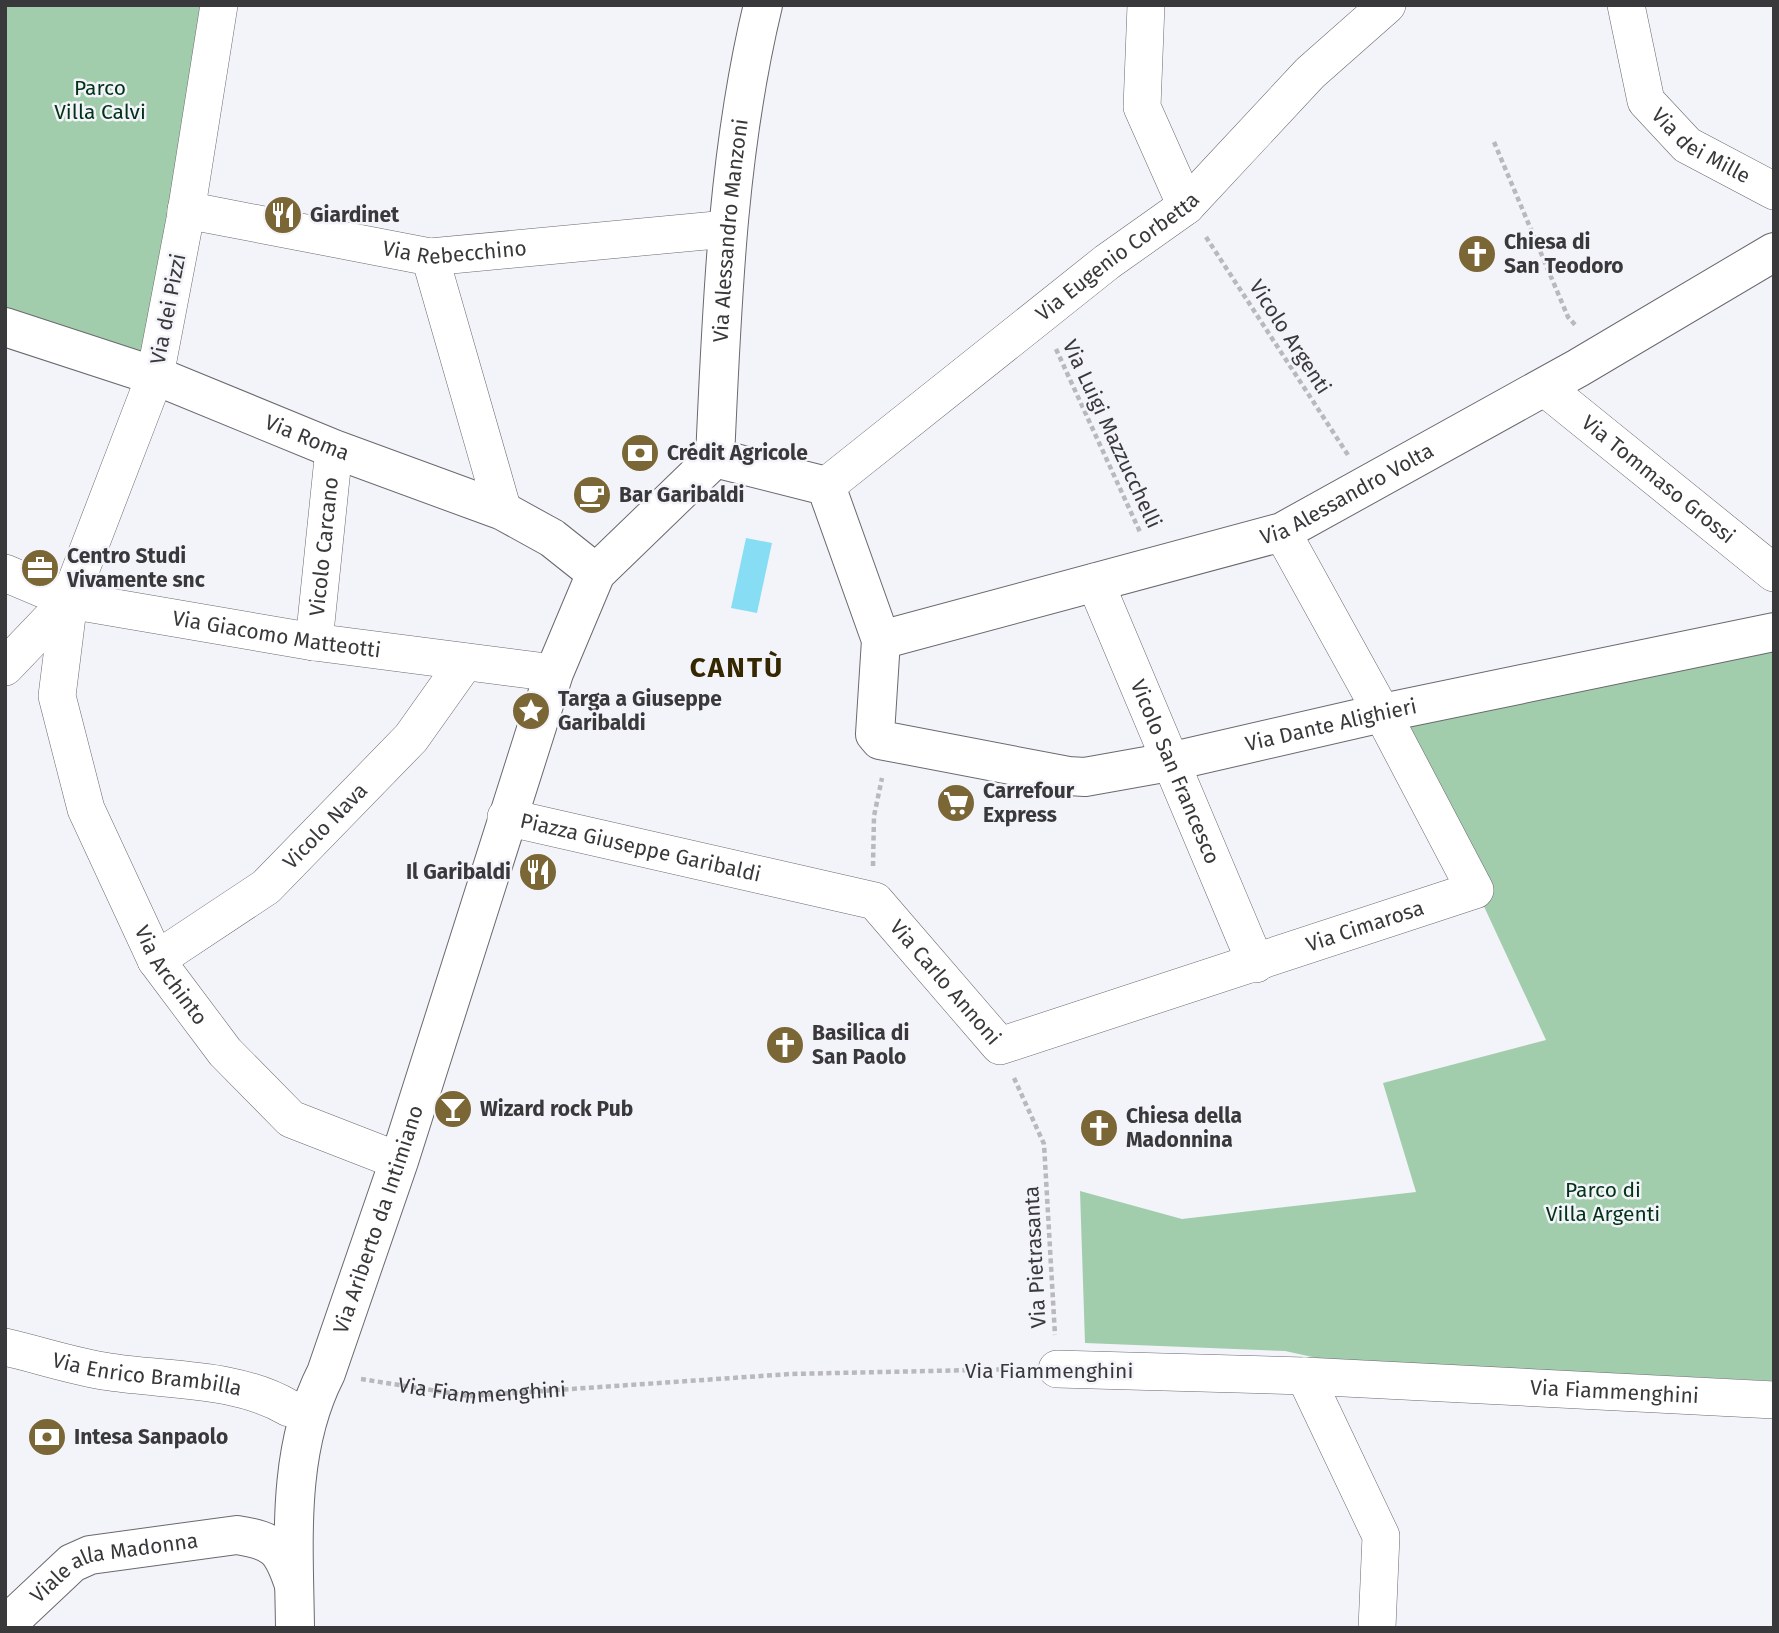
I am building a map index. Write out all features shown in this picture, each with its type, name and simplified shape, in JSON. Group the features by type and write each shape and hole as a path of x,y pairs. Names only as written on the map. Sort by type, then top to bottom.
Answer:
{"street":[{"name":"Via dei Pizzi","path":"69,600 155,376 186,210 219,5"},
{"name":"Via Alessandro Manzoni","path":"715,458 727,229 741,118 763,5"},
{"path":"1146,5 1142,107 1186,206"},
{"name":"Via Eugenio Corbetta","path":"827,486 1108,262 1186,206 1310,73 1387,5"},
{"name":"Via dei Mille","path":"1626,5 1646,101 1687,145 1774,191"},
{"name":"Via Rebecchino","path":"186,210 430,257 727,229"},
{"name":"Via Alessandro Volta","path":"881,640 1282,532 1601,355 1774,252"},
{"path":"430,257 503,512"},
{"name":"Via Roma","path":"5,327 155,376 334,449 503,512 552,538 596,573"},
{"name":"Via Tommaso Grossi","path":"1544,387 1774,573"},
{"name":"Vicolo Carcano","path":"314,642 334,449"},
{"path":"715,458 827,486 881,640 875,734 889,743"},
{"name":"Piazza Giuseppe Garibaldi","path":"715,458 596,573 554,673 506,817 874,901"},
{"path":"1282,532 1382,713"},
{"name":"Via Giacomo Matteotti","path":"5,573 69,600 314,642 554,673"},
{"name":"Vicolo San Francesco","path":"1095,582 1256,964"},
{"path":"5,667 69,600"},
{"name":"Via Archinto","path":"69,600 57,696 86,809 156,960 225,1052 291,1119 399,1161"},
{"name":"Via Dante Alighieri","path":"889,743 1077,777 1169,762 1382,713 1774,632"},
{"name":"Vicolo Nava","path":"156,960 266,887 411,738 465,662"},
{"name":"Via Cimarosa","path":"1000,1046 1475,891 1382,713"},
{"name":"Via Ariberto da Intimiano","path":"295,1628 295,1484 314,1396 326,1373 399,1161 506,817"},
{"name":"Via Carlo Annoni","path":"874,901 1000,1046"},
{"name":"Via Enrico Brambilla","path":"5,1347 108,1372 212,1384 271,1398 289,1408"},
{"name":"Via Fiammenghini","path":"1057,1368 1305,1376 1774,1400"},
{"path":"1305,1376 1381,1536 1377,1628"},
{"name":"Viale alla Madonna","path":"5,1626 80,1557 237,1535 265,1528 295,1484"},
{"name":"Viale alla Madonna","path":"237,1535 260,1538 276,1547 286,1561 295,1586"}],"path":[{"path":"1494,142 1568,317 1601,355"},
{"name":"Vicolo Argenti","path":"1186,206 1367,485"},
{"name":"Via Luigi Mazzucchelli","path":"1041,316 1154,566"},
{"path":"874,901 874,816 889,743"},
{"name":"Via Carlo Annoni","path":"1000,1046 1044,1144"},
{"name":"Via Pietrasanta","path":"1044,1144 1057,1368"},
{"name":"Via Fiammenghini","path":"326,1373 469,1396 790,1374 1057,1368"}],"green space":[{"name":"Parco Villa Calvi","path":"5,5 212,5 144,372 5,320"},
{"name":"Parco di Villa Argenti","path":"1774,647 1774,1381 1326,1360 1285,1351 1085,1343 1080,1191 1182,1219 1416,1192 1383,1083 1546,1040 1397,719"}],"water":[{"path":"746,538 772,543 757,613 731,608"}],"place":[{"name":"Giardinet","path":"283,215"},
{"name":"Chiesa di San Teodoro","path":"1477,254"},
{"name":"Crédit Agricole","path":"640,453"},
{"name":"Bar Garibaldi","path":"592,495"},
{"name":"Centro Studi Vivamente snc","path":"40,568"},
{"name":"Targa a Giuseppe Garibaldi","path":"531,711"},
{"name":"Carrefour Express","path":"956,803"},
{"name":"Il Garibaldi","path":"538,872"},
{"name":"Basilica di San Paolo","path":"785,1045"},
{"name":"Wizard rock Pub","path":"453,1109"},
{"name":"Chiesa della Madonnina","path":"1099,1128"},
{"name":"Intesa Sanpaolo","path":"47,1437"}],"district":[{"name":"CANTÙ","path":"737,667"}]}
